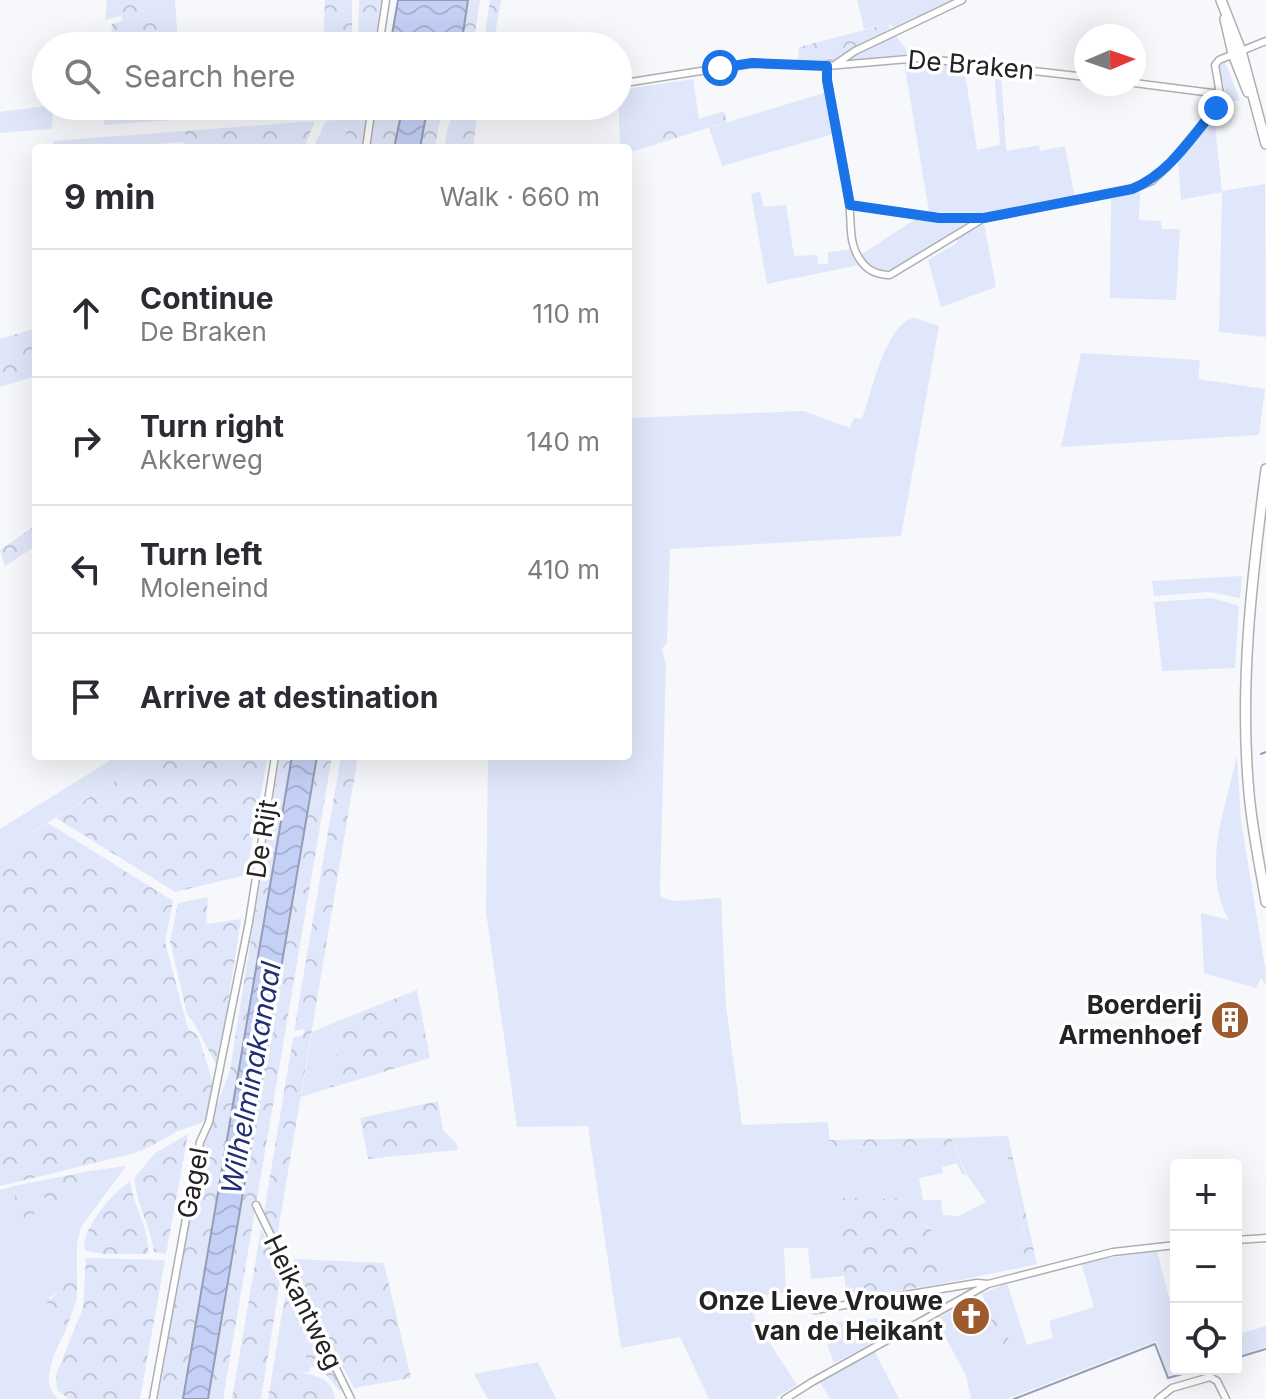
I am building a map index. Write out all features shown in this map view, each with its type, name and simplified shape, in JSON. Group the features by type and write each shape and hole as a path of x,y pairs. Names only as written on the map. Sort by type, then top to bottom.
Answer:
{"main road":[{"path":"1222,4 1266,144"},
{"path":"1266,469 1252,580 1245,679 1249,792 1266,902"}],"street":[{"path":"381,32 386,0"},
{"path":"962,0 855,51 830,66 827,80 850,205 854,249 872,272 890,275 984,218"},
{"path":"850,205 939,218 984,218 1113,194 1152,181 1216,108 1220,94 1215,65 1219,60 1266,41"},
{"name":"De Braken","path":"632,82 752,63 830,66 920,58 1074,76"},
{"path":"1146,85 1220,94"},
{"path":"367,144 370,120"},
{"name":"De Rijt","path":"249,922 274,760"},
{"name":"Gagel","path":"153,1399 200,1142 209,1122 249,922"},
{"name":"Heikantweg","path":"256,1205 351,1399"},
{"path":"1242,1240 1266,1238"},
{"path":"785,1399 988,1284 1113,1252 1170,1246"},
{"path":"815,1310 977,1283 988,1284"},
{"path":"1158,1399 1172,1388 1210,1377 1217,1381 1226,1399"}],"green space":[{"path":"107,0 159,0 158,32 111,32 112,24 123,20 121,16 105,20"},
{"path":"159,0 175,0 177,32 158,32"},
{"path":"325,0 352,0 352,32 324,32"},
{"path":"359,0 382,0 377,32 358,32"},
{"path":"468,0 480,0 475,32 463,32"},
{"path":"490,0 501,0 495,32 485,32"},
{"path":"857,0 952,0 894,27 887,24 864,29"},
{"path":"887,24 891,28 832,61 798,62 799,47"},
{"path":"896,35 909,54 844,62"},
{"path":"904,62 964,67 978,156 1039,145 1040,151 1065,146 1075,199 995,213 929,212"},
{"path":"1225,62 1240,100 1223,104 1225,89 1218,68"},
{"path":"994,70 1001,71 1006,151 978,156 977,150 1000,145"},
{"path":"693,79 699,119 620,143 619,120 632,120 632,88"},
{"path":"827,92 834,134 722,166 709,128"},
{"path":"32,108 32,120 52,120 52,129 0,133 0,112"},
{"path":"724,111 727,122 632,152 632,144 620,143"},
{"path":"1214,116 1222,191 1265,184 1266,337 1219,332 1222,192 1181,200 1178,160"},
{"path":"105,120 172,120 104,125"},
{"path":"349,120 344,144 315,144 326,121"},
{"path":"349,120 366,120 363,144 344,144"},
{"path":"374,120 400,120 395,144 371,144"},
{"path":"441,120 436,144 421,144 425,121"},
{"path":"451,120 476,120 473,144 445,144"},
{"path":"315,121 306,144 187,144 185,131"},
{"path":"185,131 187,144 54,144 53,141"},
{"path":"760,191 764,207 786,205 794,256 817,255 818,264 828,264 828,252 852,249 859,265 767,284 751,194"},
{"path":"1140,191 1139,220 1161,221 1162,229 1180,229 1176,300 1110,298 1111,199"},
{"path":"916,219 973,222 891,270 876,271 860,255"},
{"path":"984,224 996,287 941,307 928,260 957,243 956,238"},
{"path":"915,318 939,326 901,536 670,549 667,643 662,649 666,665 660,892 661,897 673,901 721,898 726,1006 742,1125 828,1122 830,1147 948,1145 957,1163 942,1167 943,1173 919,1178 923,1200 941,1200 943,1215 959,1216 986,1202 967,1175 951,1138 1003,1136 1026,1241 1018,1244 1033,1265 951,1282 931,1230 926,1225 836,1198 844,1276 811,1279 808,1248 784,1248 786,1292 750,1298 756,1322 797,1385 774,1399 709,1399 680,1337 621,1348 588,1126 517,1127 486,912 488,760 632,760 632,418 804,411 850,428 854,418 862,419 888,345 905,322"},
{"path":"32,329 32,377 0,387 0,339"},
{"path":"1081,353 1200,360 1198,379 1265,389 1259,435 1061,447"},
{"path":"32,528 32,549 5,566 0,550"},
{"path":"1242,576 1240,598 1209,592 1154,596 1152,581"},
{"path":"1212,598 1239,606 1235,668 1162,671 1154,602"},
{"path":"1237,755 1241,821 1266,973 1266,985 1261,978 1256,988 1204,973 1201,913 1229,920 1216,880 1216,859 1222,817"},
{"path":"111,760 149,760 0,852 0,829"},
{"path":"149,760 267,760 246,875 175,892 56,818"},
{"path":"279,760 291,760 183,1399 158,1399 202,1145 230,1070"},
{"path":"316,760 331,760 223,1399 208,1399"},
{"path":"340,760 357,760 276,1243 263,1218 293,1038 303,1035 304,1029 294,1031"},
{"path":"48,823 173,901 165,942 188,1029 198,1035 215,1089 210,1117 148,1148 0,1186 0,852"},
{"path":"208,897 206,924 241,919 218,1068 187,1014 170,941 178,903"},
{"path":"417,990 430,1058 330,1088 343,1019"},
{"path":"343,1019 330,1088 301,1097 312,1032"},
{"path":"438,1101 443,1130 457,1144 458,1150 368,1159 360,1118"},
{"path":"188,1134 166,1254 154,1252 135,1177 155,1153"},
{"path":"1003,1136 1008,1136 1037,1264 1033,1265 1017,1244 1026,1240"},
{"path":"951,1138 966,1175 962,1174 948,1145 830,1147 829,1140"},
{"path":"126,1166 81,1227 77,1244 77,1272 66,1275 59,1292 49,1298 50,1311 67,1327 49,1374 52,1392 58,1399 0,1399 0,1190 14,1186 18,1207 32,1223 39,1195 52,1201 87,1178 90,1171"},
{"path":"90,1171 82,1187 68,1200 56,1202 39,1195 32,1224 20,1212 14,1186"},
{"path":"130,1181 148,1254 87,1251 84,1248 85,1239 94,1220"},
{"path":"835,1198 918,1199 920,1222 931,1230 951,1282 847,1299"},
{"path":"261,1229 282,1269 261,1399 232,1399"},
{"path":"1157,1251 1170,1301 1170,1375 1182,1375 1167,1380 1157,1341 1007,1399 971,1399 966,1376 936,1319 958,1307 969,1329 983,1323 981,1314 988,1309 1004,1357 1012,1354 993,1289 1007,1283 1027,1345 1053,1338 1049,1321 1094,1307 1081,1262"},
{"path":"86,1258 165,1260 140,1399 69,1399 57,1390 56,1375 83,1308"},
{"path":"294,1259 384,1263 411,1378 354,1388 291,1271"},
{"path":"77,1272 77,1298 67,1327 50,1311 47,1302 59,1292 66,1275"},
{"path":"288,1282 344,1392 324,1372 311,1366 296,1340 280,1325"},
{"path":"993,1289 1013,1354 1004,1357 982,1294"},
{"path":"891,1317 898,1330 834,1363 820,1324"},
{"path":"280,1325 296,1340 311,1366 309,1372 281,1374 271,1382"},
{"path":"1266,1326 1266,1347 1242,1355 1242,1333"},
{"path":"875,1352 899,1399 830,1399 819,1381"},
{"path":"538,1362 556,1399 488,1399 474,1374"},
{"path":"294,1372 325,1381 330,1385 335,1399 268,1399 271,1382 281,1374"}],"water":[{"path":"398,0 468,0 463,32 392,32"},
{"path":"400,120 426,120 421,144 395,144"},
{"name":"Wilhelminakanaal","path":"291,760 316,760 208,1399 183,1399"}],"waterway":[{"path":"1261,754 1266,752"},
{"path":"1014,1399 1155,1344 1168,1378 1179,1375"},
{"path":"1242,1356 1266,1349"}],"place":[{"name":"Boerderij Armenhoef","path":"1230,1020"},
{"name":"Onze Lieve Vrouwe van de Heikant","path":"971,1316"}],"route":[{"path":"720,68 752,63 827,66 850,205 939,218 984,218 1132,189 1152,181 1166,168 1216,108"}]}
